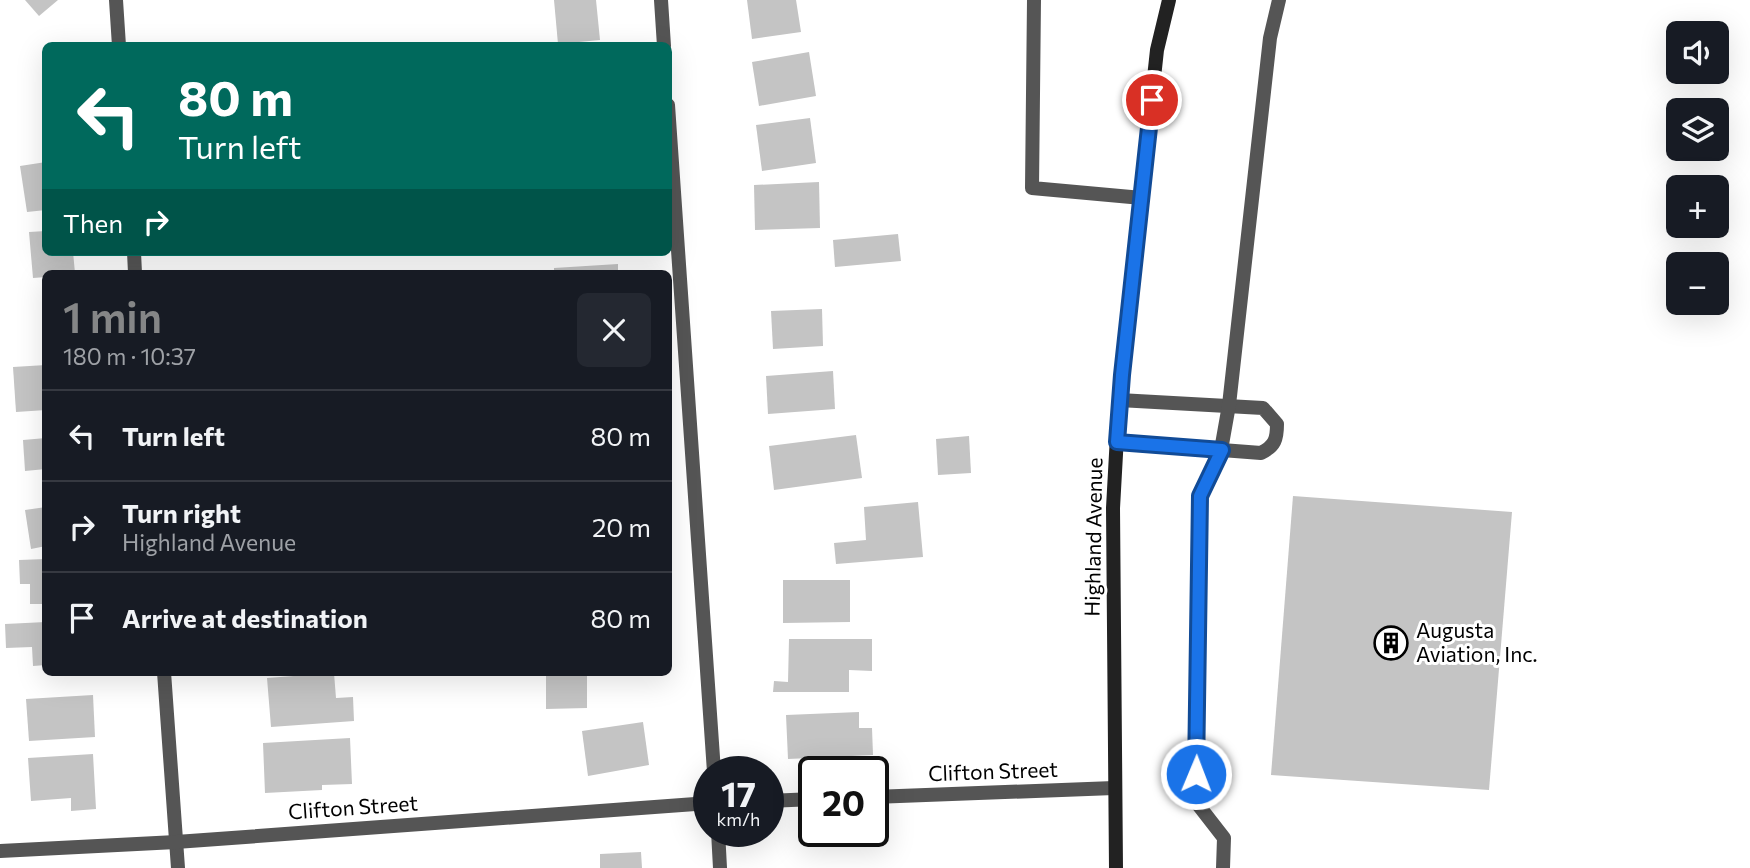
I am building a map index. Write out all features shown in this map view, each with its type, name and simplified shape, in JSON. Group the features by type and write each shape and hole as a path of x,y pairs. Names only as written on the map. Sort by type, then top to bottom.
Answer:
{"main road":[{"name":"Highland Avenue","path":"1116,868 1113,508 1119,400 1157,50 1168,0"}],"street":[{"path":"116,0 119,42"},
{"path":"661,0 664,42"},
{"path":"1034,0 1032,188 1142,198"},
{"path":"1223,868 1224,838 1196,802 1200,496 1222,450 1270,38 1279,0"},
{"path":"672,163 713,756"},
{"path":"1117,442 1261,453 1272,447 1277,437 1277,424 1263,408 1119,400"},
{"path":"164,676 178,868"},
{"name":"Clifton Street","path":"889,796 1114,788"},
{"name":"Clifton Street","path":"0,851 176,842 693,804"},
{"path":"719,847 720,868"}],"building":[{"path":"25,0 58,0 39,16"},
{"path":"554,0 596,0 600,40 558,42"},
{"path":"747,0 796,0 801,32 752,39"},
{"path":"809,52 816,96 759,106 752,62"},
{"path":"810,118 816,163 762,171 756,125"},
{"path":"42,163 42,210 27,212 20,166"},
{"path":"819,182 820,228 755,230 754,185"},
{"path":"42,231 42,256 73,256 75,270 42,270 42,277 33,278 29,232"},
{"path":"898,234 901,261 835,267 833,240"},
{"path":"618,264 618,270 554,268"},
{"path":"822,309 823,346 773,349 771,311"},
{"path":"42,365 42,410 16,412 13,367"},
{"path":"833,371 835,409 768,414 766,376"},
{"path":"856,435 862,478 774,490 769,446"},
{"path":"969,436 971,473 938,475 936,439"},
{"path":"42,438 42,469 25,471 23,440"},
{"name":"Augusta Aviation, Inc.","path":"1293,496 1512,512 1489,790 1271,775"},
{"path":"918,502 923,557 836,564 834,543 866,540 864,507"},
{"path":"42,508 42,547 31,549 25,510"},
{"path":"42,559 42,604 30,604 30,584 20,584 19,560"},
{"path":"783,580 850,580 850,622 783,623"},
{"path":"42,622 42,665 33,666 32,647 6,648 5,624"},
{"path":"789,639 872,639 872,671 849,670 849,692 773,692 774,681 788,682"},
{"path":"334,676 336,698 353,697 354,721 271,727 267,678"},
{"path":"546,676 587,676 587,708 546,709"},
{"path":"93,695 95,737 29,741 26,699"},
{"path":"859,712 859,728 872,728 873,755 798,756 798,759 788,759 786,715"},
{"path":"643,722 649,765 588,776 582,731"},
{"path":"350,738 352,784 322,785 322,790 265,793 263,743"},
{"path":"93,754 96,809 71,811 71,798 31,801 28,758"},
{"path":"641,852 642,868 600,868 600,854"}],"place":[{"name":"Augusta Aviation, Inc.","path":"1391,643"}],"route":[{"path":"1152,100 1119,400 1117,442 1222,450 1200,496 1196,774"}]}
